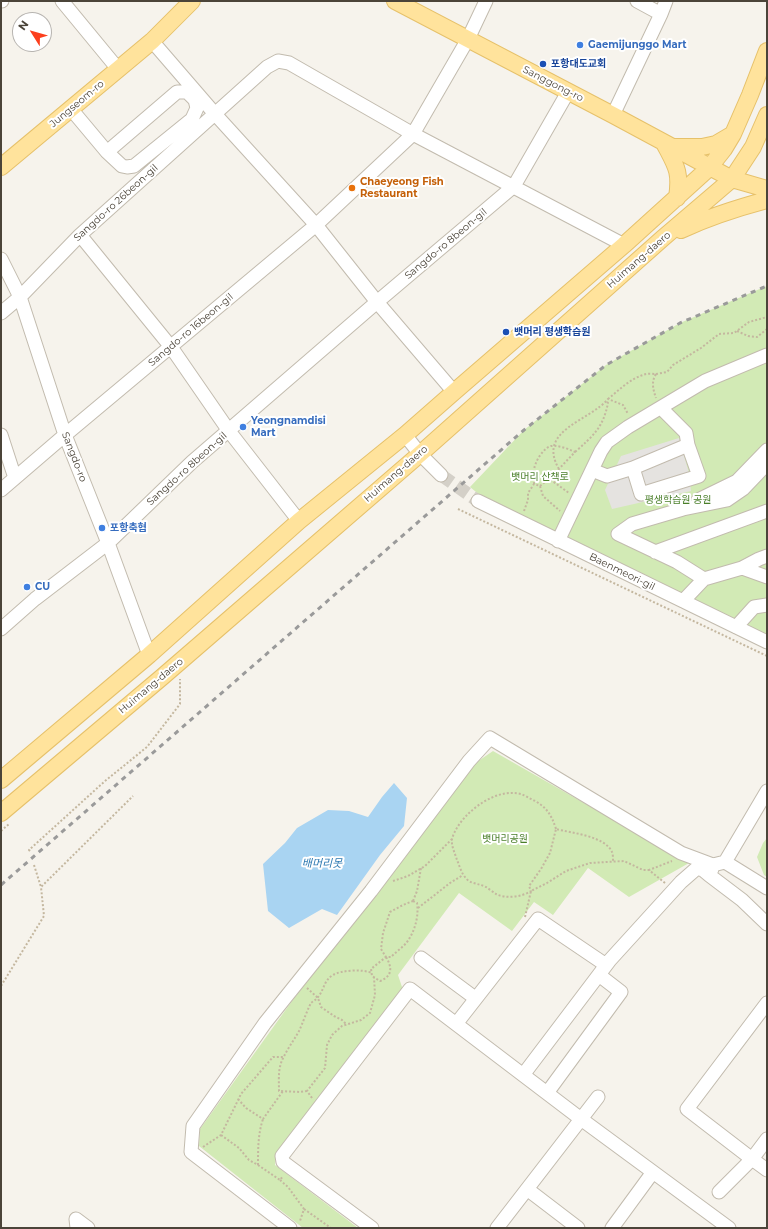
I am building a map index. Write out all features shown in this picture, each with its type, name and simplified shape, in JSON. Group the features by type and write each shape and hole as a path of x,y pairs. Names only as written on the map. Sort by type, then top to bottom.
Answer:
{"main road":[{"name":"Jungseom-ro","path":"1,167 152,41 192,1"},
{"name":"Sanggong-ro","path":"395,1 613,115 709,168 732,179 767,189"},
{"path":"1,780 149,655 299,521 405,435 624,245 709,168 724,149 732,134 750,95 767,51"},
{"name":"Huimang-daero","path":"1,813 180,662 420,454 663,238 732,179 753,147 767,115"},
{"path":"677,198 679,176 667,145 702,147 716,144 732,134"},
{"path":"663,238 704,219 767,200"}],"street":[{"path":"62,1 118,69"},
{"name":"Sangdo-ro 16beon-gil","path":"1,490 316,225 413,134 468,40 486,1"},
{"path":"637,1 661,14"},
{"path":"613,115 666,1"},
{"path":"152,41 215,114 316,225 377,302 454,392"},
{"name":"Sangdo-ro 26beon-gil","path":"1,313 20,297 80,235 267,67 278,61 289,63 413,134"},
{"path":"71,109 107,152 122,166 127,167 134,166 192,119 197,108 195,100 187,92 177,92 107,152"},
{"name":"Sangdo-ro 8beon-gil","path":"1,629 35,599 108,543 192,462 514,186 568,92"},
{"path":"413,134 624,245"},
{"path":"80,235 171,347 229,431 299,521"},
{"name":"Sangdo-ro","path":"1,259 20,297 66,435 149,655"},
{"path":"558,541 606,442 705,381 767,355"},
{"path":"633,468 641,494 699,476 688,445 686,433 661,408"},
{"path":"1,435 15,478"},
{"path":"405,435 420,454 441,475"},
{"path":"592,470 607,476 633,468 688,445"},
{"path":"704,579 677,562 618,534 632,524 683,509 727,500 743,490 765,466 767,452"},
{"path":"683,509 684,506 737,481 767,452"},
{"name":"Baenmeori-gil","path":"478,501 767,642"},
{"path":"655,552 767,511"},
{"path":"683,601 704,579 742,568 767,556"},
{"path":"742,568 767,577"},
{"path":"736,627 754,607 767,605"},
{"path":"294,1226 191,1152 193,1126 265,1023 380,879 469,761 490,738 685,854 767,888"},
{"path":"523,1075 603,970 681,882 697,868 703,870 716,867 767,791"},
{"path":"716,867 742,900 767,924"},
{"path":"456,1024 538,919 603,970 621,992 548,1093"},
{"path":"421,958 476,998"},
{"path":"372,1228 288,1166 284,1162 282,1156 410,989 581,1119 729,1228"},
{"path":"767,1003 687,1109 767,1170"},
{"path":"497,1228 598,1097"},
{"path":"719,1192 752,1159 767,1139"},
{"path":"612,1228 653,1172"},
{"path":"527,1189 578,1228"},
{"path":"77,1228 76,1219 88,1228"}],"path":[{"path":"559,469 554,461 552,452 560,435 568,427 607,400 626,384 644,374 667,372 673,365 701,348 719,334 734,333 749,322 767,317"},
{"path":"737,331 748,336 757,336 767,329"},
{"path":"656,374 652,379 653,388 661,408"},
{"path":"607,400 623,405 633,424"},
{"path":"540,486 551,480 575,452 592,437 602,424 608,404 607,400"},
{"path":"521,522 528,500 528,493 534,484 533,470 539,458 547,448 554,446 575,452"},
{"path":"551,480 570,493 580,494"},
{"path":"534,484 540,486"},
{"path":"540,486 543,496 569,518"},
{"path":"458,509 767,656"},
{"path":"30,851 29,850 105,781 147,747 180,704 180,662"},
{"path":"380,879 394,881 408,876 425,866 452,838 463,819 474,808 494,796 510,793 521,794 536,801 544,807 553,819 556,829 550,853 529,886 531,891 523,922 526,934"},
{"path":"41,887 133,796"},
{"path":"556,829 597,839 604,843 612,851 613,861"},
{"path":"452,838 453,848 463,875 468,881 486,887 497,894 510,897 527,893 566,871 590,863 624,861 643,870 649,870 667,864 685,854"},
{"path":"1,986 44,916 41,887 34,865"},
{"path":"413,901 421,868"},
{"path":"649,870 674,890"},
{"path":"418,908 450,883 463,875"},
{"path":"372,973 368,971 341,972 333,974 324,984 318,998 311,1004 298,1033 280,1065 279,1091 307,1091 325,1068 327,1044 332,1035 342,1026 361,1020 370,1013 375,995 374,977 371,969 386,957 391,957 406,943 413,930 417,916 417,903 413,901"},
{"path":"374,977 380,981 389,975 389,962 381,948 383,932 390,912 413,901"},
{"path":"299,981 318,998 321,1007 342,1020 347,1025"},
{"path":"194,1154 221,1135 241,1094 273,1056 284,1057"},
{"path":"258,1165 258,1141 260,1127 263,1119 283,1090"},
{"path":"307,1091 320,1106"},
{"path":"238,1099 246,1108 263,1119"},
{"path":"221,1135 238,1148 249,1160 288,1186 304,1209 331,1228"},
{"path":"280,1180 288,1166"},
{"path":"294,1226 304,1209"}],"green space":[{"name":"평생학습원 공원","path":"767,286 767,642 481,496 470,487 524,430 606,365 680,323"},
{"name":"뱃머리공원","path":"493,751 689,863 629,897 588,868 553,915 534,902 512,931 459,893 398,975 403,990 276,1155 275,1165 358,1228 303,1228 199,1146 200,1129 292,1001 474,764"},
{"path":"767,838 767,877 764,875 757,857 763,843"}],"shaded area":[{"path":"679,438 689,473 691,491 612,509 605,490 621,456"}],"water":[{"name":"배머리못","path":"394,783 407,798 404,826 380,855 337,915 322,909 289,928 268,911 263,864 285,843 297,828 328,810 349,811 368,817"}],"tunnel":[{"path":"441,475 478,501"}],"railway":[{"path":"1,885 524,430 606,365 680,323 767,286"}],"place":[{"name":"Gaemijunggo Mart","path":"580,45"},
{"name":"포항대도교회","path":"543,64"},
{"name":"Chaeyeong Fish Restaurant","path":"352,188"},
{"name":"뱃머리 평생학습원","path":"506,332"},
{"name":"Yeongnamdisi Mart","path":"243,427"},
{"name":"포항축협","path":"102,528"},
{"name":"CU","path":"27,587"}],"park label":[{"name":"뱃머리 산책로","path":"540,477"}]}
